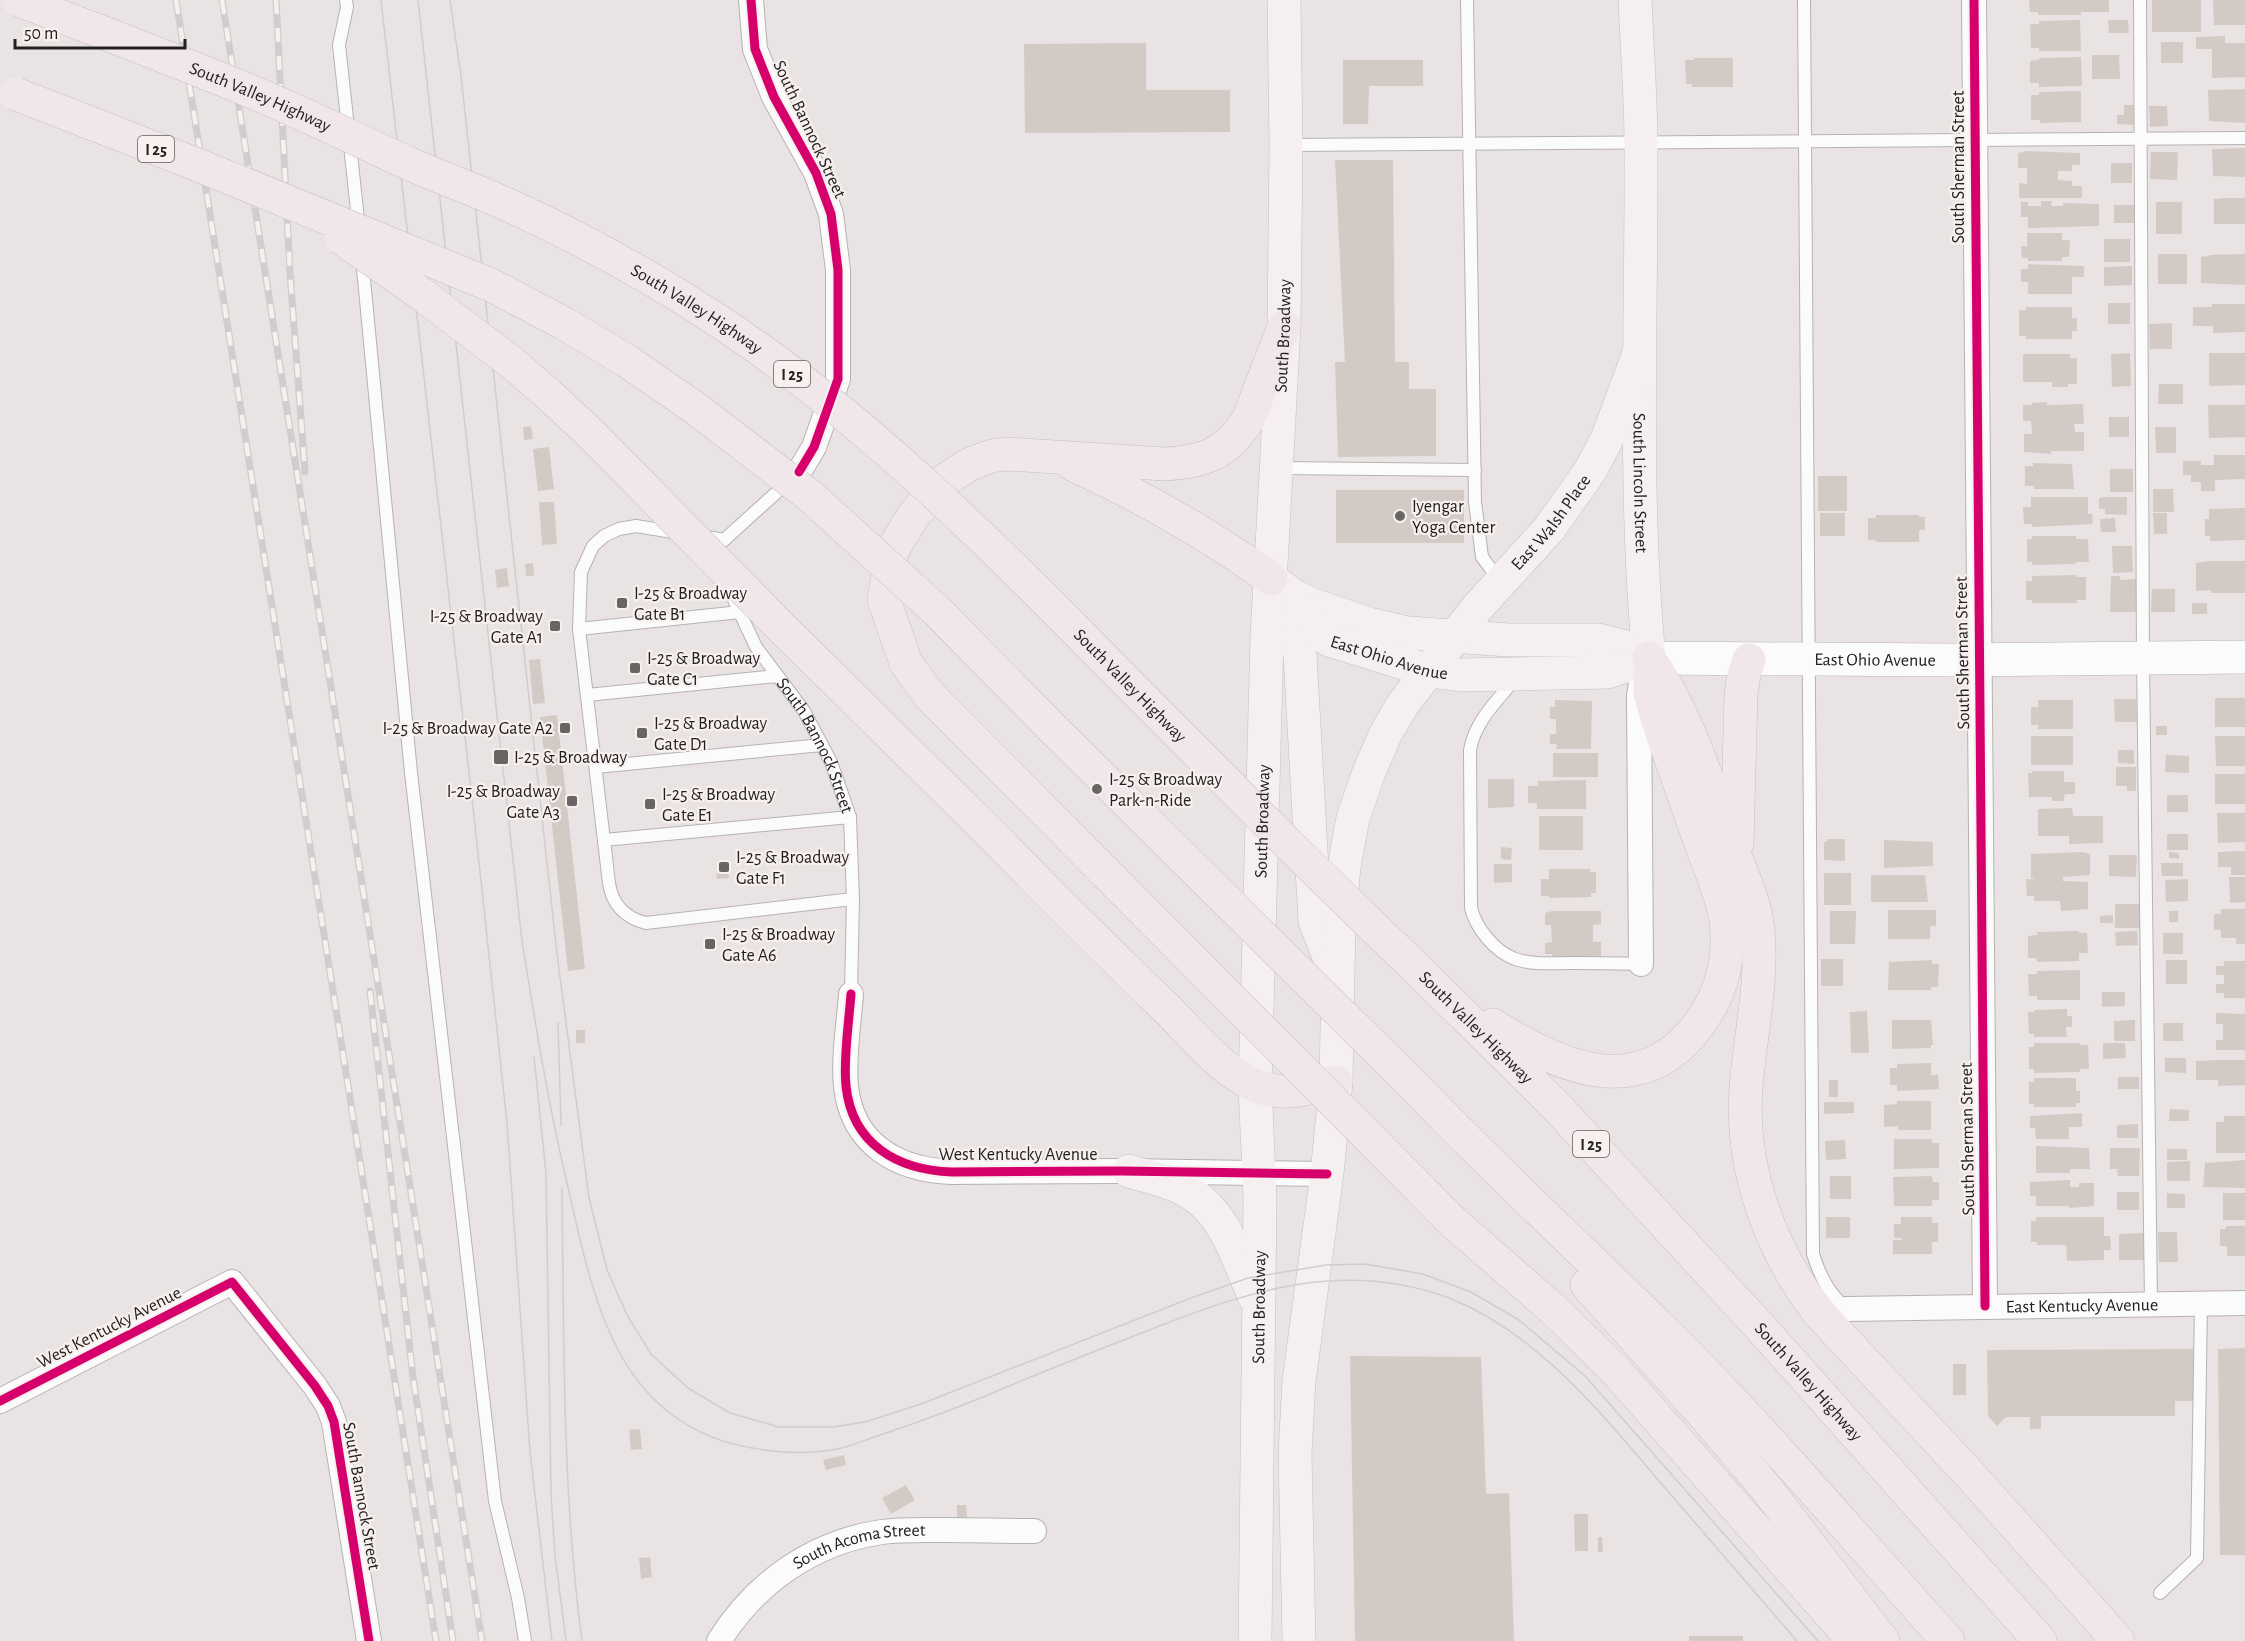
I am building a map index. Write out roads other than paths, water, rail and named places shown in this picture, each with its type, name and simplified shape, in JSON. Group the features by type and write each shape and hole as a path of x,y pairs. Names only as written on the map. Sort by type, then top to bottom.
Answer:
{"highway":[{"name":"South Valley Highway","path":"20,0 247,90 505,204 587,244 658,284 748,342 842,413 970,526 1025,579 1293,851 1554,1104 1761,1328 2040,1641"},
{"name":"I 25","path":"5,90 491,285 565,324 627,362 696,408 809,495 937,611 1152,828 1413,1085 1462,1137 1685,1353 1780,1454 1948,1641"},
{"path":"296,206 420,293 511,362 548,394 1216,1059 1255,1085 1276,1092 1299,1091 1336,1082"},
{"path":"1284,327 1248,420 1240,433 1219,452 1208,458 1186,463 1164,464 1007,454 991,456 968,465 941,483 913,516 892,551 884,600 906,663 929,695 1453,1222 1554,1310 1615,1370 1854,1641"},
{"path":"1059,458 1169,514 1228,548 1283,587"},
{"path":"1414,967 1484,1020 1526,1046 1554,1059 1607,1071 1634,1070 1657,1063 1698,1026 1717,993 1723,976 1727,946 1726,920 1650,694 1649,658"},
{"path":"1649,658 1664,680 1687,725 1755,908 1760,980 1746,1087 1745,1123 1749,1158 1767,1221 1778,1248 1797,1285 1818,1312 1973,1478 2118,1641"},
{"path":"1736,860 1741,694 1749,660"},
{"path":"1462,1137 1599,1299 1712,1423 1759,1480 1883,1641"}],"main road":[{"name":"South Broadway","path":"1256,1641 1259,1173 1255,1085 1267,637 1283,587 1277,468 1284,327 1286,146 1284,0"},
{"name":"South Lincoln Street","path":"1635,0 1641,143 1639,353 1642,586 1649,658"},
{"name":"East Walsh Place","path":"1429,671 1500,582 1549,529 1590,471 1607,439 1639,353"},
{"name":"East Ohio Avenue","path":"1283,587 1332,612 1408,633 1509,640 1599,640 1626,647 1649,658"},
{"name":"East Ohio Avenue","path":"1283,587 1317,632 1329,640 1429,671 1461,675 1608,672 1649,658"},
{"path":"1283,587 1299,655 1316,921 1339,984"},
{"path":"1299,1641 1295,1453 1299,1381 1327,1174 1336,1082 1340,922 1344,867 1353,818 1369,772 1386,733 1403,704 1429,671"},
{"path":"1129,1171 1177,1186 1198,1198 1224,1228 1258,1306"}],"street":[{"name":"South Bannock Street","path":"751,0 755,49 774,97 816,173 831,214 838,270 838,379 814,447 800,472"},
{"name":"South Sherman Street","path":"1974,0 1973,141 1985,1306"},
{"name":"East Ohio Avenue","path":"1649,658 1979,660 2245,657"},
{"name":"South Lincoln Street","path":"1641,964 1639,696 1641,681 1649,658"},
{"name":"West Kentucky Avenue","path":"851,994 846,1083 848,1101 856,1121 870,1142 889,1157 911,1167 932,1172 1129,1171 1327,1174"},
{"name":"South Bannock Street","path":"232,1282 315,1386 331,1414 369,1641"},
{"name":"West Kentucky Avenue","path":"0,1401 232,1282"},
{"name":"East Kentucky Avenue","path":"1846,1309 2245,1303"},
{"name":"South Acoma Street","path":"719,1641 731,1621 755,1594 783,1571 814,1553 847,1539 883,1532 919,1530 1034,1531"}],"lane":[{"path":"346,0 347,8 339,45 411,772 495,1501 518,1598 525,1641"},
{"path":"1467,0 1475,502 1482,557 1500,582"},
{"path":"1804,0 1813,1254 1829,1292 1846,1309"},
{"path":"2140,0 2151,1304"},
{"path":"1286,146 2245,138"},
{"path":"1277,468 1475,470"},
{"path":"800,472 724,540 636,526 619,529 604,536 593,546 585,560 581,572 579,629 610,889 613,899 626,915 639,921 654,923 853,899"},
{"name":"South Bannock Street","path":"724,540 734,600 756,646 804,711 831,762 850,817 853,899 851,994"},
{"path":"579,629 740,612"},
{"path":"1519,675 1483,718 1472,735 1470,750 1471,897 1474,920 1499,950 1515,959 1540,963 1641,964"},
{"path":"587,695 777,676"},
{"path":"596,767 822,745"},
{"path":"604,840 850,817"},
{"path":"2160,1593 2197,1558 2200,1303"}],"tram line":[{"path":"381,0 507,1123 530,1452 552,1641"},
{"path":"418,0 522,941 554,1123 587,1266 599,1307 616,1345 637,1379 664,1408 698,1431 742,1446 766,1450 792,1452 830,1450 932,1417 1193,1313 1229,1301 1265,1291 1337,1280 1374,1281 1411,1287 1449,1298 1482,1313 1541,1355 1619,1434 1797,1641"},
{"path":"450,0 461,76 557,954 589,1198 607,1270 627,1315 651,1354 688,1388 730,1413 779,1427 833,1427 865,1422 921,1404 1191,1298 1248,1278 1326,1265 1365,1264 1423,1274 1471,1292 1519,1320 1585,1376 1818,1641"},
{"path":"558,1023 561,1125"},
{"path":"534,1057 546,1173 551,1494 555,1555 566,1641"},
{"path":"562,1188 567,1472 575,1585 582,1641"}],"railway":[{"path":"176,0 436,1641"},
{"path":"222,0 482,1641"},
{"path":"276,0 290,273 305,472"},
{"path":"370,991 413,1377 453,1641"}],"place":[{"name":"Iyengar Yoga Center","path":"1400,516"},
{"name":"I-25 & Broadway Gate B1","path":"622,603"},
{"name":"I-25 & Broadway Gate A1","path":"555,626"},
{"name":"I-25 & Broadway Gate C1","path":"635,668"},
{"name":"I-25 & Broadway Gate A2","path":"565,728"},
{"name":"I-25 & Broadway Gate D1","path":"642,733"},
{"name":"I-25 & Broadway","path":"501,757"},
{"name":"I-25 & Broadway Park-n-Ride","path":"1097,789"},
{"name":"I-25 & Broadway Gate A3","path":"572,801"},
{"name":"I-25 & Broadway Gate E1","path":"650,804"},
{"name":"I-25 & Broadway Gate F1","path":"724,867"},
{"name":"I-25 & Broadway Gate A6","path":"710,944"}]}
